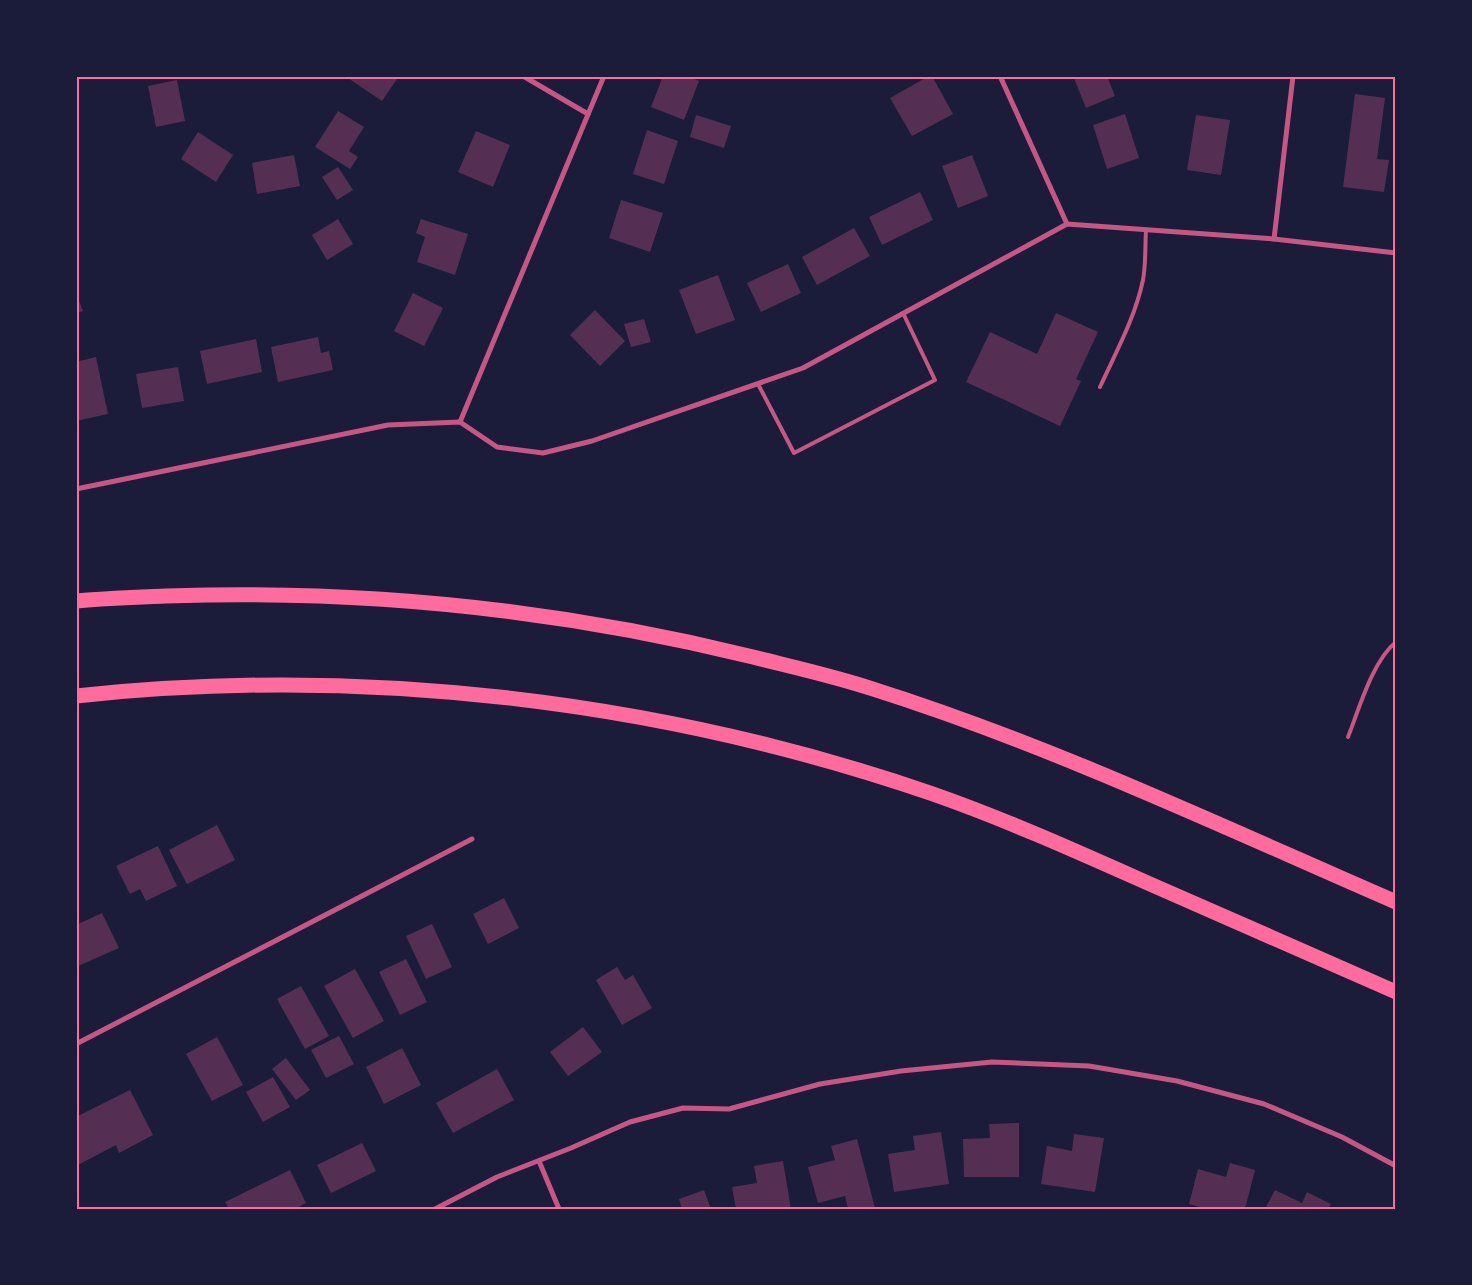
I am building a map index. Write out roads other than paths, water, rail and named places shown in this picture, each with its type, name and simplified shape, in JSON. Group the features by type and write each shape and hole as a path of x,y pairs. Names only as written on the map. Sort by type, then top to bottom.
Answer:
{"highway":[{"path":"76,601 132,597 232,595 329,596 382,599 482,608 579,620 727,650 872,688 1013,737 1396,902"},
{"path":"76,696 149,690 248,686 398,688 495,697 586,709 732,738 788,751 874,776 978,811 1080,853 1396,992"}],"street":[{"path":"523,76 588,114"},
{"path":"460,422 604,76"},
{"path":"1000,76 1067,224"},
{"path":"1274,239 1293,76"},
{"path":"76,489 388,425 460,422 497,447 543,453 592,441 803,368 1067,224 1274,239 1396,253"},
{"path":"76,1044 472,839"},
{"path":"435,1209 497,1177 630,1122 683,1108 729,1109 820,1084 901,1070 992,1062 1089,1066 1177,1081 1264,1104 1342,1137 1396,1166"},
{"path":"539,1161 558,1209"}],"lane":[{"path":"1100,387 1136,305 1143,278 1146,230"},
{"path":"758,384 794,453 935,380 903,313"},
{"path":"1348,736 1378,664 1390,646 1396,642"}]}
